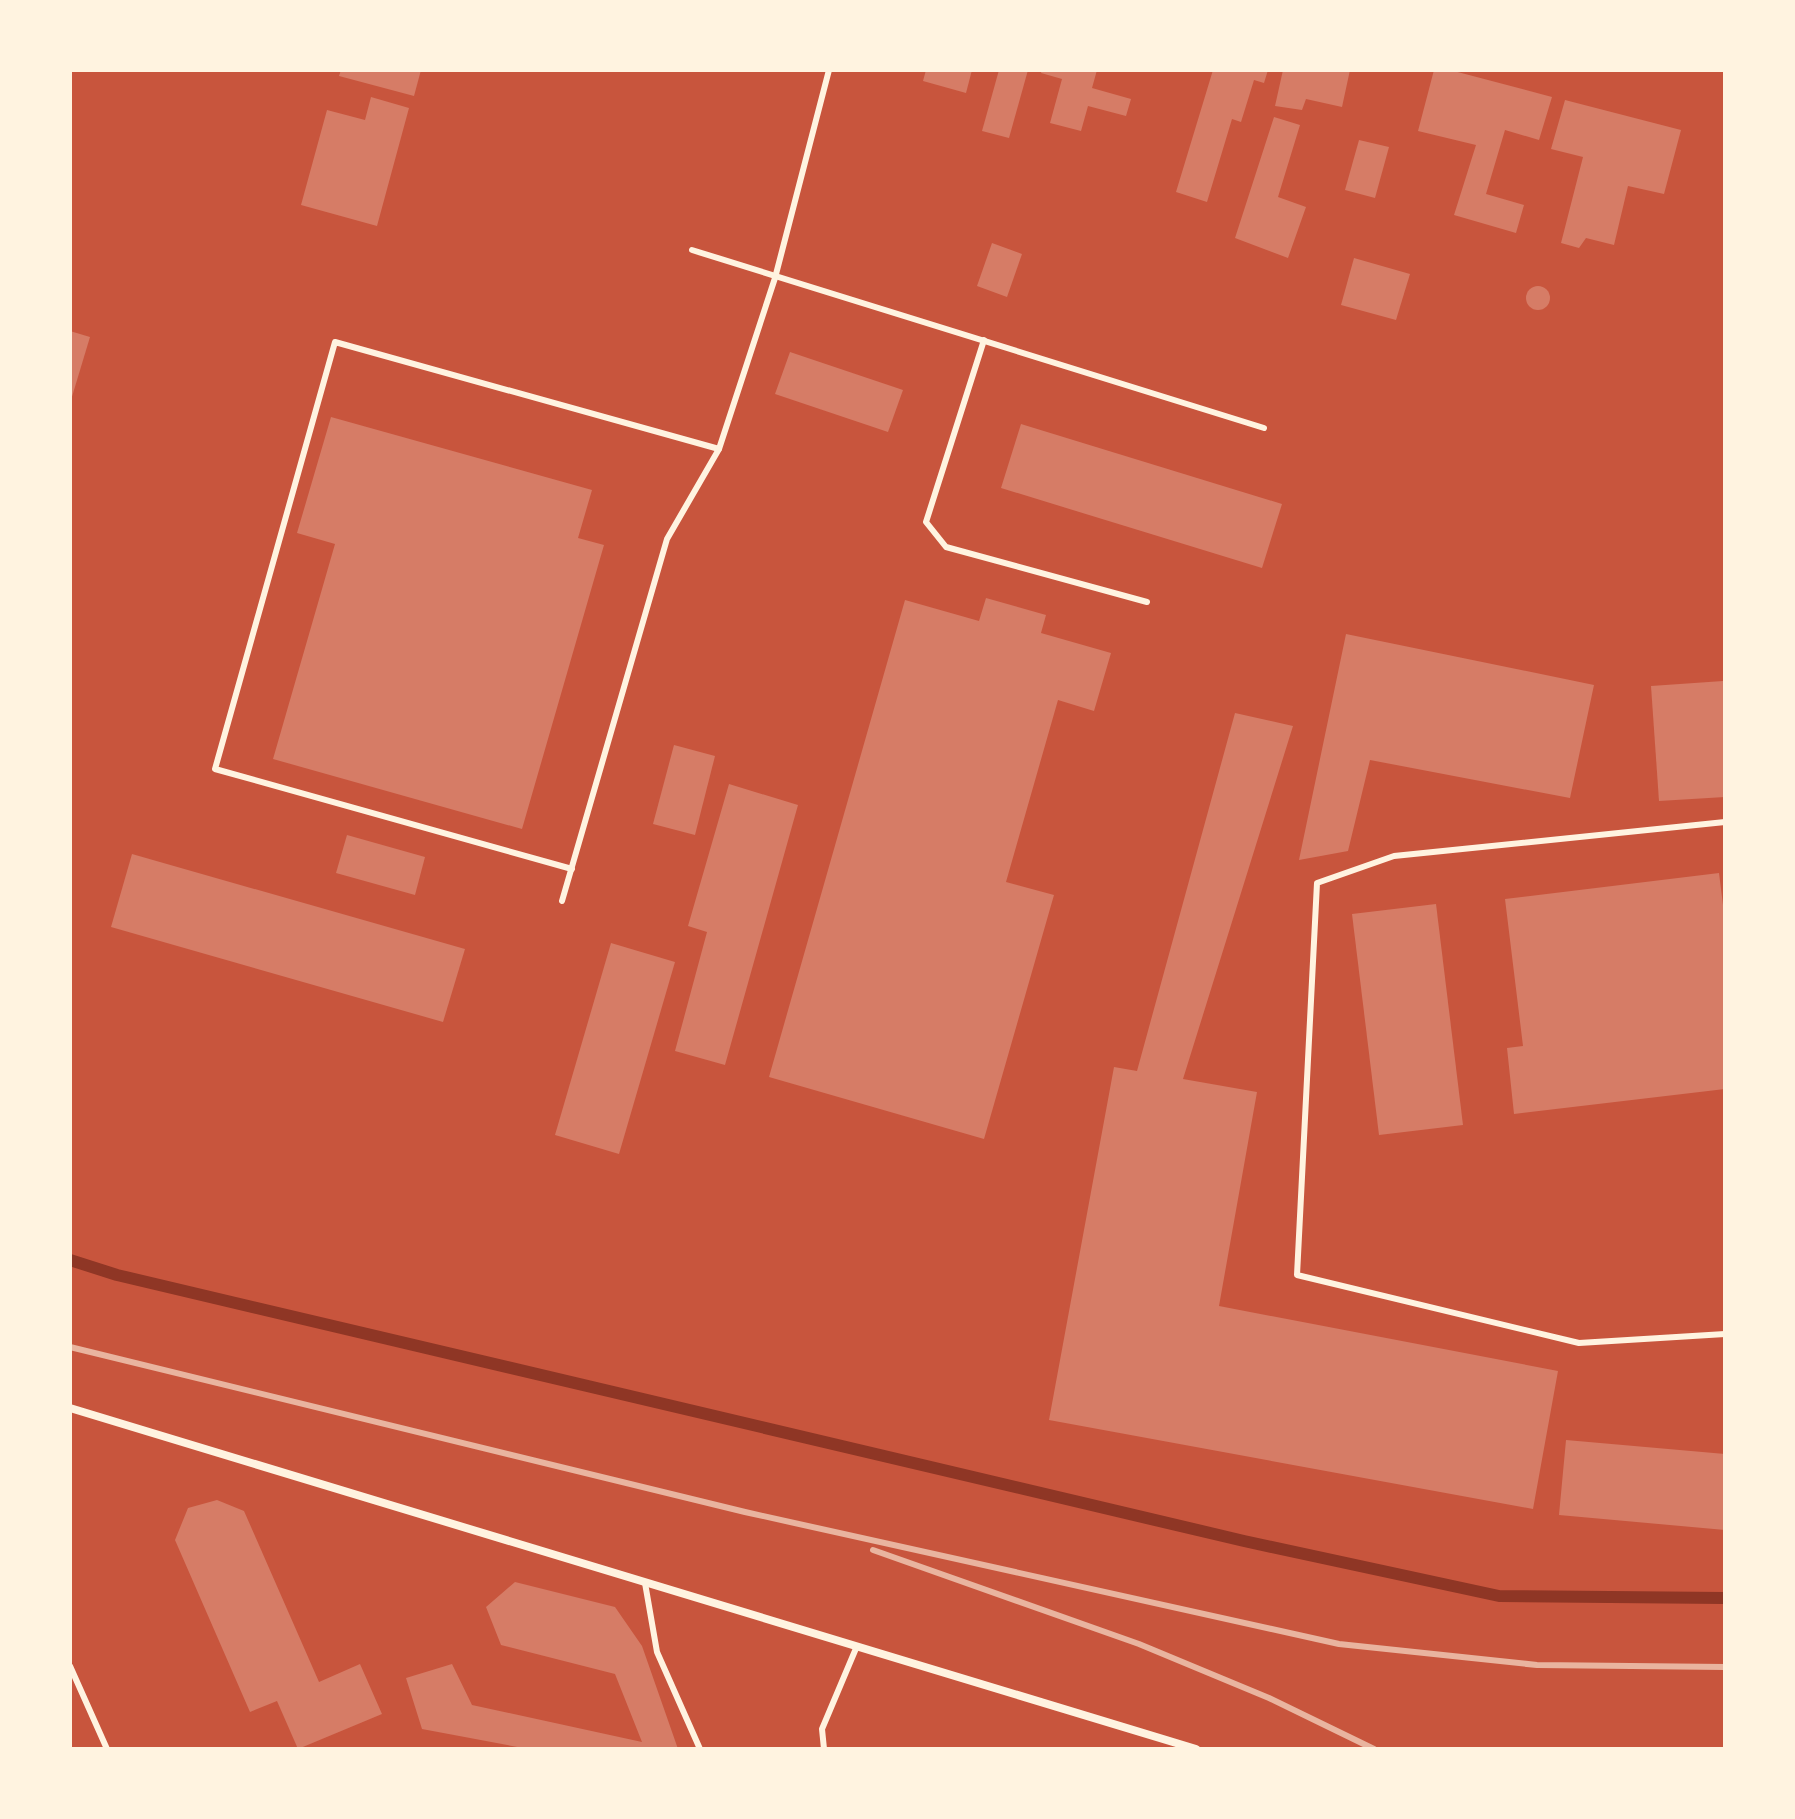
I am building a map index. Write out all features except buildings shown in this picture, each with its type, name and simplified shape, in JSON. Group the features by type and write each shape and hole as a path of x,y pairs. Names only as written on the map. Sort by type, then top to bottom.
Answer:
{"street":[{"path":"70,1408 1196,1749"}],"lane":[{"path":"562,901 667,539 719,449 775,278 829,70"},
{"path":"692,250 1264,428"},
{"path":"984,340 926,522 946,547 1147,602"},
{"path":"572,869 215,769 335,342 719,449"},
{"path":"1725,822 1394,856 1317,883 1297,1275 1579,1343 1725,1334"},
{"path":"645,1583 657,1652 700,1749"},
{"path":"824,1749 822,1729 857,1646"},
{"path":"70,1666 107,1749"}],"waterway":[{"path":"70,1260 117,1275 1244,1541 1499,1596 1725,1598"}],"railway":[{"path":"70,1347 745,1512 1339,1644 1537,1665 1725,1667"},
{"path":"873,1550 1139,1644 1269,1698 1374,1749"}]}
